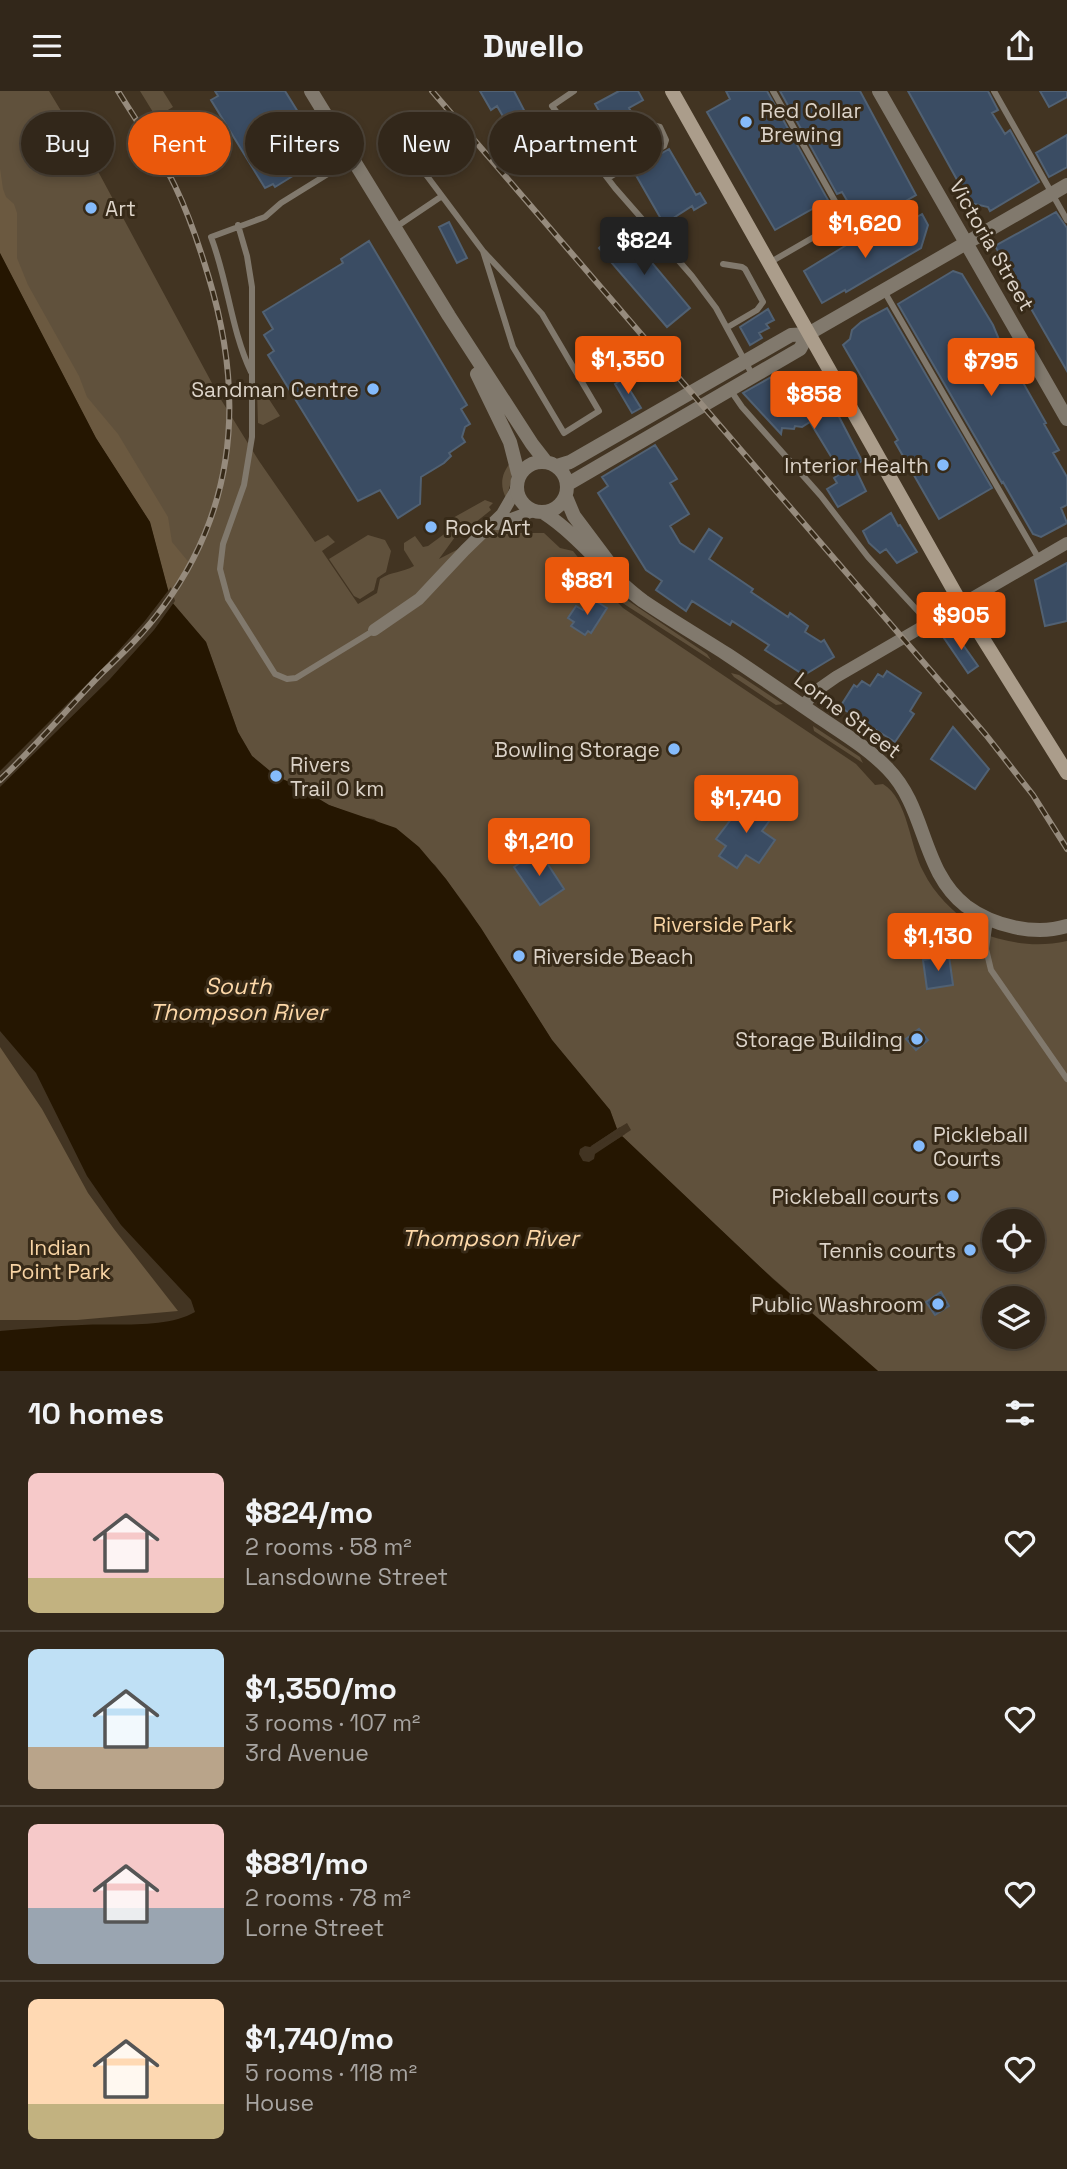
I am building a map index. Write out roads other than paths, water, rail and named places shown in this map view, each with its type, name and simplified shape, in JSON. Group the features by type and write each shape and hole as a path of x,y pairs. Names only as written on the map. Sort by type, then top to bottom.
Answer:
{"main road":[{"path":"672,91 962,605 1067,773"}],"street":[{"path":"311,91 324,112"},
{"name":"Victoria Street","path":"879,91 1067,419"},
{"path":"364,175 449,316 532,445 562,471 567,491"},
{"path":"374,630 419,599 472,542 490,527 502,514 527,466 570,462 791,335 808,334 1067,185"},
{"path":"449,316 510,442 522,502 539,512"},
{"path":"490,527 514,516 558,508 567,491 800,349 808,334"},
{"name":"Lorne Street","path":"567,491 580,524 632,593"},
{"name":"Lorne Street","path":"539,512 561,524 632,593 803,706 888,769 905,790 916,811 929,855 943,882 963,903 991,919 1027,930 1067,926"},
{"path":"803,706 824,685 1067,543"}],"lane":[{"path":"574,91 552,106 608,178 692,276 728,327 753,376"},
{"path":"769,263 845,219 773,91"},
{"path":"994,91 1067,219"},
{"path":"662,130 665,135 662,147"},
{"path":"252,375 243,354 211,237 268,215 281,203 326,175"},
{"path":"427,175 483,251 542,314 599,411 564,433 513,347 483,251"},
{"path":"608,178 613,175"},
{"path":"396,227 442,196"},
{"path":"238,225 252,287 251,437 248,468 221,552 220,569 226,593 275,674 284,679 296,678 374,630"},
{"path":"723,264 745,269 763,302 757,310 728,327"},
{"path":"883,290 1039,559"},
{"path":"729,390 821,496 868,557 930,624"},
{"path":"991,919 986,949 989,965 1067,1079"}],"water":[{"name":"South Thompson River","path":"0,253 96,438 150,522 171,601 206,642 238,732 252,756 276,776 304,785 314,796 329,805 396,828 419,847 481,928 552,1040 610,1110 617,1129 591,1146 595,1153 622,1136 773,1279 878,1371 0,1371 0,1331 72,1325 155,1323 195,1312 191,1300 121,1225 87,1176 36,1073 0,1031"}],"railway":[{"path":"0,780 134,641 163,607 188,569 207,529 220,488 227,447 227,362 205,264 175,186 118,91"},
{"path":"432,91 986,735 1033,795 1067,849"}],"place":[{"name":"Red Collar Brewing","path":"746,122"},
{"name":"Art","path":"91,208"},
{"name":"Sandman Centre","path":"373,389"},
{"name":"Interior Health","path":"943,465"},
{"name":"Rock Art","path":"431,527"},
{"name":"Bowling Storage","path":"674,749"},
{"name":"Rivers Trail 0 km","path":"276,776"},
{"name":"Riverside Beach","path":"519,956"},
{"name":"Storage Building","path":"917,1039"},
{"name":"Pickleball Courts","path":"919,1146"},
{"name":"Pickleball courts","path":"953,1196"},
{"name":"Tennis courts","path":"970,1250"},
{"name":"Public Washroom","path":"938,1304"}],"park label":[{"name":"Riverside Park","path":"723,924"},
{"name":"Indian Point Park","path":"60,1259"}],"water label":[{"name":"Thompson River","path":"490,1238"}]}
